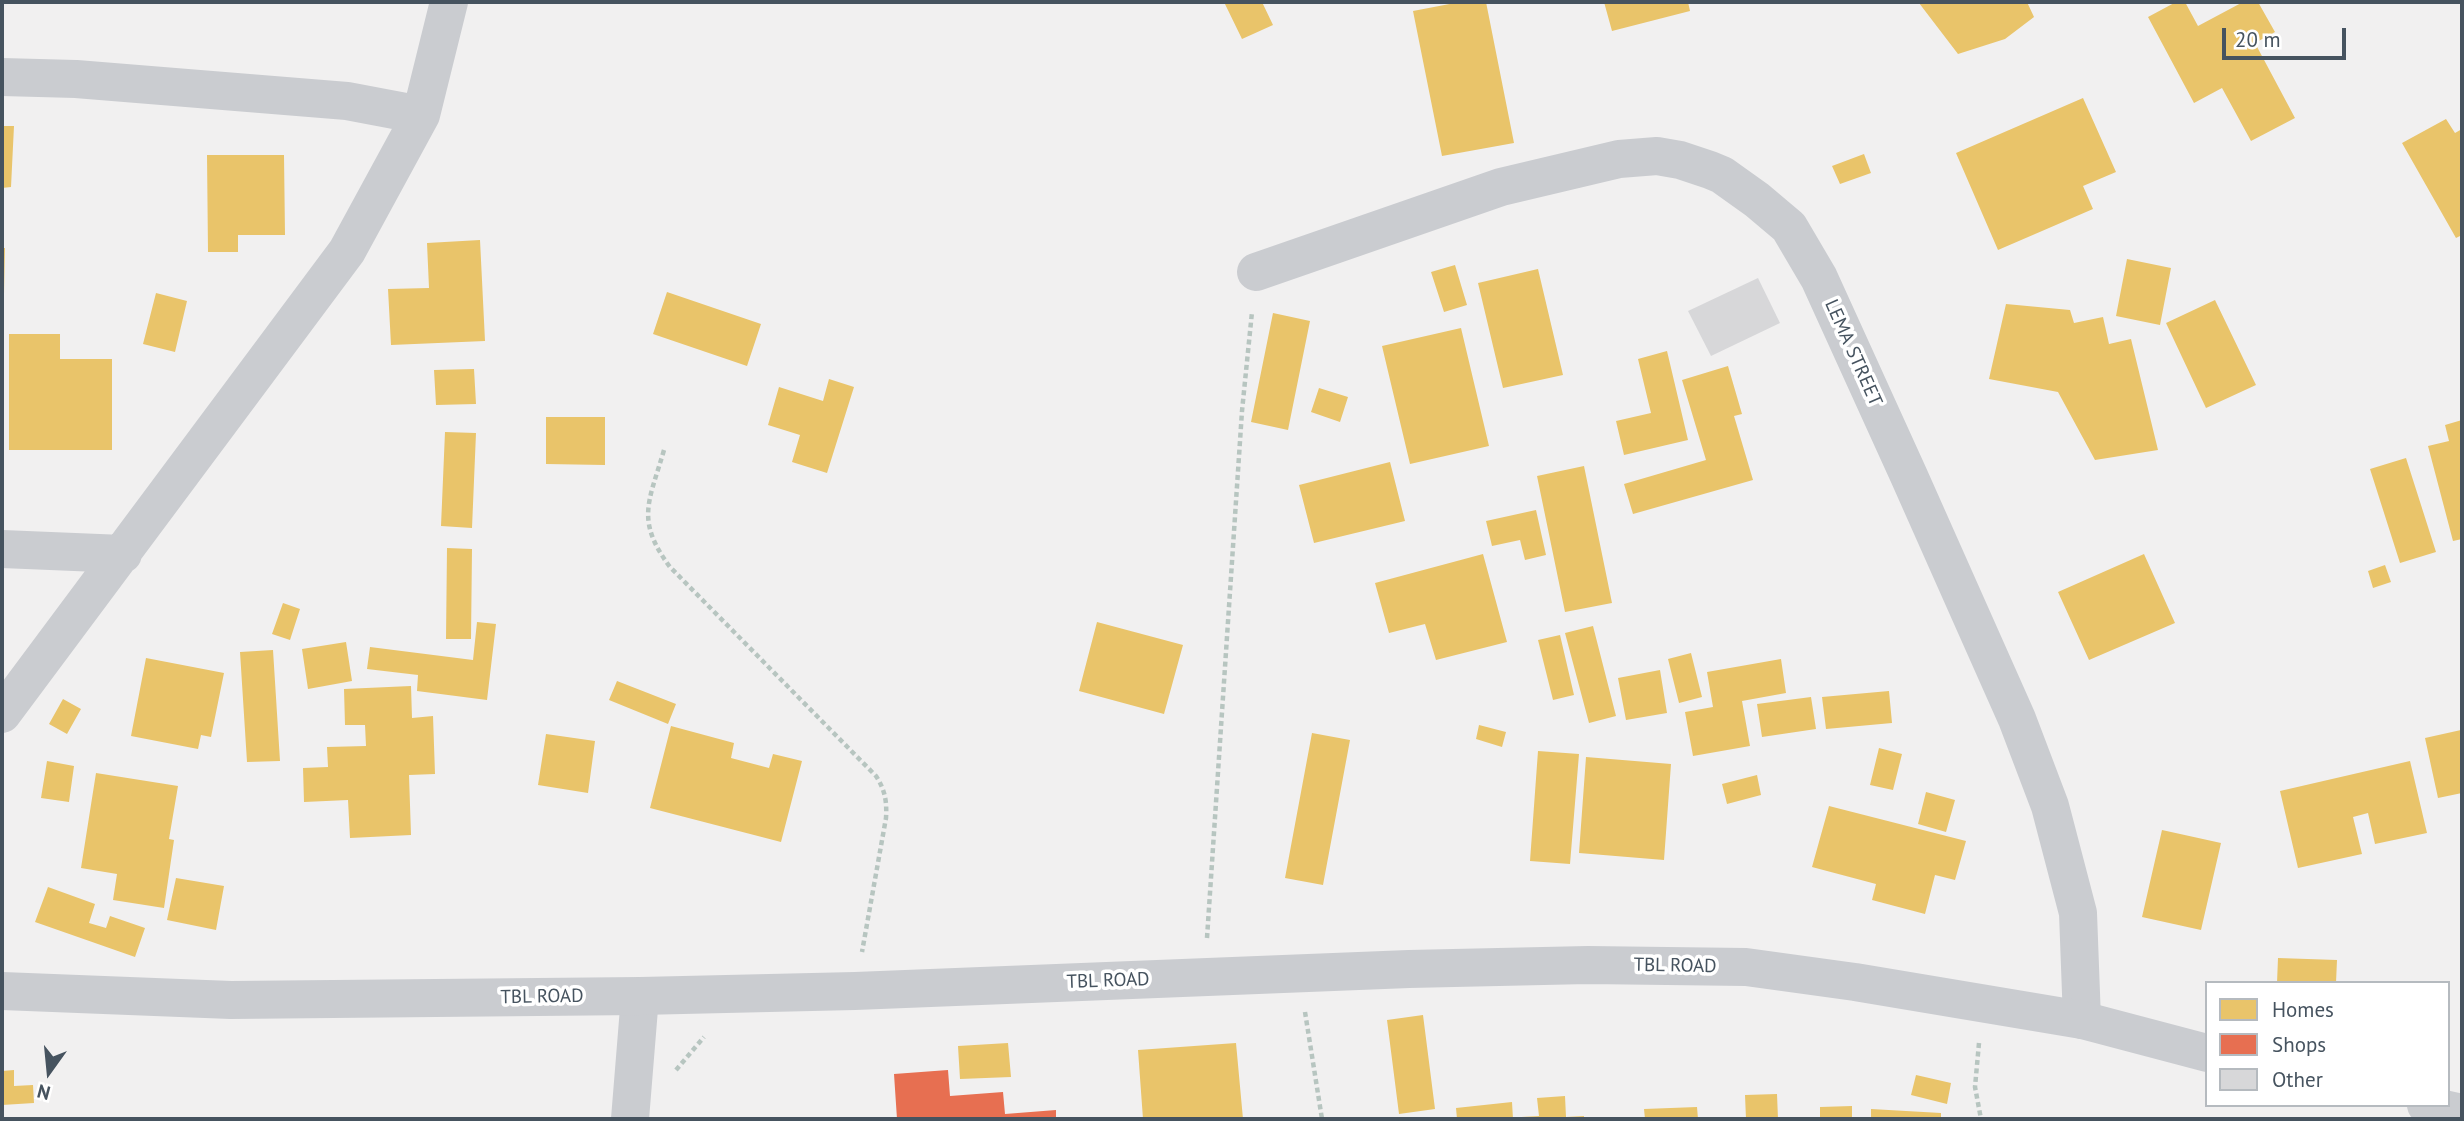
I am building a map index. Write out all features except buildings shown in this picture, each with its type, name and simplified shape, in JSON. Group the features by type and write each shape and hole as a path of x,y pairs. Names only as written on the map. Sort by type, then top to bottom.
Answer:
{"street":[{"path":"2,714 347,251 421,115 449,2"},
{"path":"2,77 76,79 347,101 421,115"},
{"name":"LEMA STREET","path":"1256,272 1501,187 1619,159 1657,156 1681,160 1710,170 1722,175 1757,200 1789,227 1819,278 1898,451 2017,719 2050,806 2078,912 2082,1020"},
{"path":"2,549 123,554"},
{"name":"TBL ROAD","path":"2,990 231,1000 640,996 1574,965 1746,967 2082,1020 2205,1052"},
{"path":"630,1119 640,996"},
{"path":"2436,1107 2462,1112"}],"path":[{"path":"1206,978 1241,425 1256,272"},
{"path":"664,450 648,505 651,537 657,549 670,567 876,776 883,788 886,818 855,990"},
{"path":"1298,974 1322,1119"},
{"path":"675,1071 746,993"},
{"path":"1981,1119 1975,1087 1983,1004"}]}
